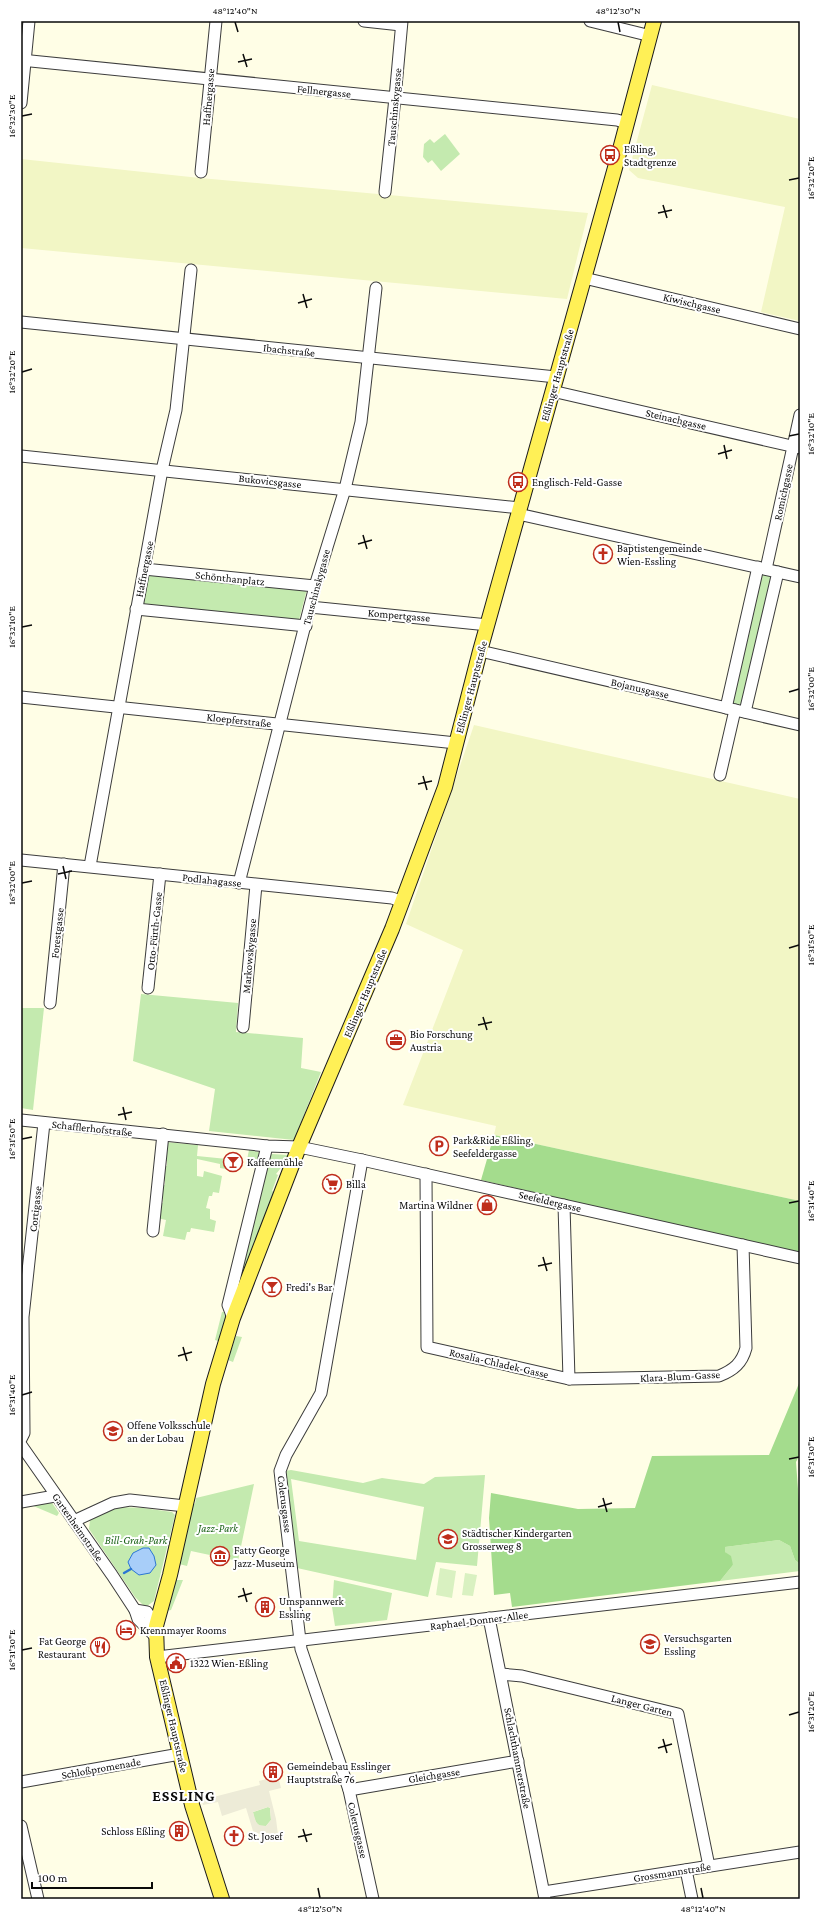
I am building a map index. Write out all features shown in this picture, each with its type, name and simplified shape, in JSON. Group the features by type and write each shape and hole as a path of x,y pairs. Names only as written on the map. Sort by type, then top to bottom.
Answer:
{"main road":[{"name":"Eßlinger Hauptstraße","path":"222,1899 195,1816 157,1657 156,1632 162,1602 213,1384 233,1318 300,1147 403,902 445,787 480,651 654,21"}],"street":[{"path":"21,103 23,60 30,21"},
{"name":"Haffnergasse","path":"201,172 209,79 216,21"},
{"path":"364,21 401,23"},
{"path":"590,21 651,36"},
{"name":"Tauschinskygasse","path":"385,192 396,98 401,23"},
{"name":"Fellnergasse","path":"23,60 617,120 627,123"},
{"name":"Haffnergasse","path":"90,866 162,470 176,410 191,270"},
{"name":"Kiwischgasse","path":"584,278 800,329"},
{"name":"Tauschinskygasse","path":"239,883 310,607 345,490 360,422 376,288"},
{"name":"Ibachstraße","path":"21,322 368,358 554,384"},
{"name":"Steinachgasse","path":"554,384 796,447"},
{"name":"Romichgasse","path":"735,710 762,568 796,447 800,415"},
{"name":"Bukovicsgasse","path":"21,456 345,490 519,511"},
{"path":"519,511 800,577"},
{"name":"Schönthanplatz","path":"144,569 316,586"},
{"path":"720,775 735,710 778,572"},
{"name":"Kompertgasse","path":"310,607 488,625"},
{"path":"136,609 306,626"},
{"name":"Bojanusgasse","path":"480,651 800,725"},
{"name":"Kloepferstraße","path":"21,697 456,743"},
{"name":"Podlahagasse","path":"21,860 392,898 403,902"},
{"name":"Forestgasse","path":"50,1003 64,864"},
{"name":"Otto-Fürth-Gasse","path":"148,988 160,874"},
{"name":"Markowskygasse","path":"243,1027 256,885"},
{"name":"Schafflerhofstraße","path":"21,1120 267,1146 300,1147"},
{"name":"Cortigasse","path":"21,1439 24,1433 23,1317 44,1123"},
{"path":"153,1231 163,1134"},
{"name":"Eßlinger Hauptstraße","path":"233,1318 228,1305 267,1146"},
{"name":"Seefeldergasse","path":"300,1147 800,1258"},
{"name":"Colerusgasse","path":"362,1160 322,1393 286,1455 280,1471 301,1633 300,1641 349,1790 374,1899"},
{"name":"Rosalia-Chladek-Gasse","path":"426,1174 427,1347 568,1379"},
{"path":"564,1205 568,1379"},
{"name":"Klara-Blum-Gasse","path":"568,1379 719,1376 734,1369 744,1357 746,1348 743,1245"},
{"name":"Gartenheimstraße","path":"21,1445 135,1610 138,1619 156,1632"},
{"path":"21,1502 56,1496"},
{"path":"74,1521 112,1504 130,1500 185,1506"},
{"name":"Raphael-Donner-Allee","path":"157,1657 800,1582"},
{"path":"135,1610 147,1612 162,1602"},
{"path":"147,1612 156,1632"},
{"name":"Schlachthammerstraße","path":"490,1618 544,1896"},
{"name":"Langer Garten","path":"501,1674 522,1676 678,1714 709,1866"},
{"name":"Schloßpromenade","path":"21,1782 180,1754"},
{"name":"Gleichgasse","path":"349,1790 518,1761"},
{"path":"21,1826 38,1899"},
{"name":"Grossmannstraße","path":"544,1896 709,1866 800,1852"},
{"path":"686,1870 692,1899"}],"green space":[{"path":"652,85 800,119 800,321 761,312 785,207 638,178 629,170"},
{"path":"445,134 460,154 441,171 432,160 428,163 423,157 424,144 430,139 434,143"},
{"path":"21,159 200,178 588,213 567,299 21,248"},
{"path":"148,574 307,589 299,620 143,605"},
{"path":"761,574 773,574 744,702 737,706 733,706 732,697"},
{"path":"474,725 800,799 800,1201 494,1135 496,1126 403,1105 463,950 406,924"},
{"path":"141,994 238,1003 236,1032 303,1038 301,1068 321,1072 294,1140 209,1131 215,1089 133,1061"},
{"path":"21,1008 44,1008 33,1110 21,1108"},
{"path":"494,1135 800,1201 800,1254 481,1180"},
{"path":"165,1142 198,1145 197,1156 227,1159 226,1169 220,1168 220,1164 197,1159 197,1176 203,1177 204,1171 222,1176 219,1193 213,1192 212,1196 209,1196 206,1208 210,1209 210,1219 216,1221 214,1232 191,1228 190,1232 187,1232 185,1240 163,1236 166,1220 157,1218 158,1203 163,1203 163,1199 159,1198 160,1184 165,1185 165,1181 161,1180 162,1166 167,1166 167,1161 163,1161"},
{"path":"249,1150 259,1152 256,1167 246,1165"},
{"path":"272,1154 288,1155 289,1158 276,1174 278,1175 272,1191 274,1192 233,1307 269,1156"},
{"path":"222,1312 224,1312 226,1318 218,1341 215,1340"},
{"path":"236,1336 242,1337 233,1362 228,1360"},
{"path":"800,1381 800,1454 796,1462 800,1516 800,1564 795,1560 790,1546 779,1540 725,1547 725,1552 731,1556 733,1565 720,1581 512,1607 510,1593 494,1595 489,1518 491,1493 578,1509 635,1508 652,1456 769,1455"},
{"path":"291,1470 363,1483 382,1478 424,1484 435,1477 485,1475 477,1566 436,1562 428,1597 297,1568 285,1471","holes":["291,1479 424,1507 416,1560 299,1541"]},
{"name":"Jazz-Park","path":"254,1484 238,1561 191,1551 187,1566 179,1564 193,1503 195,1504 196,1498"},
{"path":"50,1500 59,1513 57,1516 31,1505"},
{"name":"Bill-Grah-Park","path":"118,1507 143,1508 172,1512 175,1515 154,1601 147,1606 143,1605 135,1597 89,1529 90,1520"},
{"path":"779,1540 790,1546 795,1560 800,1564 800,1571 720,1581 733,1565 725,1552 725,1547"},
{"path":"440,1568 456,1571 452,1598 436,1595"},
{"path":"465,1573 477,1575 473,1596 462,1595"},
{"path":"176,1580 183,1580 171,1610 166,1611 174,1588"},
{"path":"334,1580 392,1593 387,1620 335,1626 332,1607"},
{"path":"268,1807 270,1808 271,1820 266,1826 260,1826 254,1818 253,1812"}],"shaded area":[{"path":"278,1776 281,1788 269,1791 276,1819 278,1835 262,1835 253,1831 246,1808 222,1816 218,1802 203,1805 202,1800 260,1785 259,1781","holes":["268,1807 270,1808 271,1820 266,1826 259,1825 256,1822 253,1812"]}],"water":[{"path":"143,1548 149,1548 154,1556 156,1565 150,1573 139,1575 131,1569 128,1562 133,1553"}],"waterway":[{"path":"124,1573 131,1569"}],"place":[{"name":"Eßling, Stadtgrenze","path":"610,155"},
{"name":"Englisch-Feld-Gasse","path":"518,482"},
{"name":"Baptistengemeinde Wien-Essling","path":"603,554"},
{"name":"Bio Forschung Austria","path":"396,1040"},
{"name":"Park&Ride Eßling, Seefeldergasse","path":"439,1146"},
{"name":"Kaffeemühle","path":"233,1162"},
{"name":"Billa","path":"332,1184"},
{"name":"Martina Wildner","path":"487,1205"},
{"name":"Fredi's Bar","path":"272,1287"},
{"name":"Offene Volksschule an der Lobau","path":"113,1431"},
{"name":"Städtischer Kindergarten Grosserweg 8","path":"448,1539"},
{"name":"Fatty George Jazz-Museum","path":"220,1556"},
{"name":"Umspannwerk Essling","path":"265,1607"},
{"name":"Krennmayer Rooms","path":"126,1630"},
{"name":"Versuchsgarten Essling","path":"650,1644"},
{"name":"Fat George Restaurant","path":"100,1647"},
{"name":"1322 Wien-Eßling","path":"176,1663"},
{"name":"Gemeindebau Esslinger Hauptstraße 76","path":"273,1772"},
{"name":"Schloss Eßling","path":"179,1831"},
{"name":"St. Josef","path":"234,1836"}],"district":[{"name":"ESSLING","path":"184,1796"}]}
